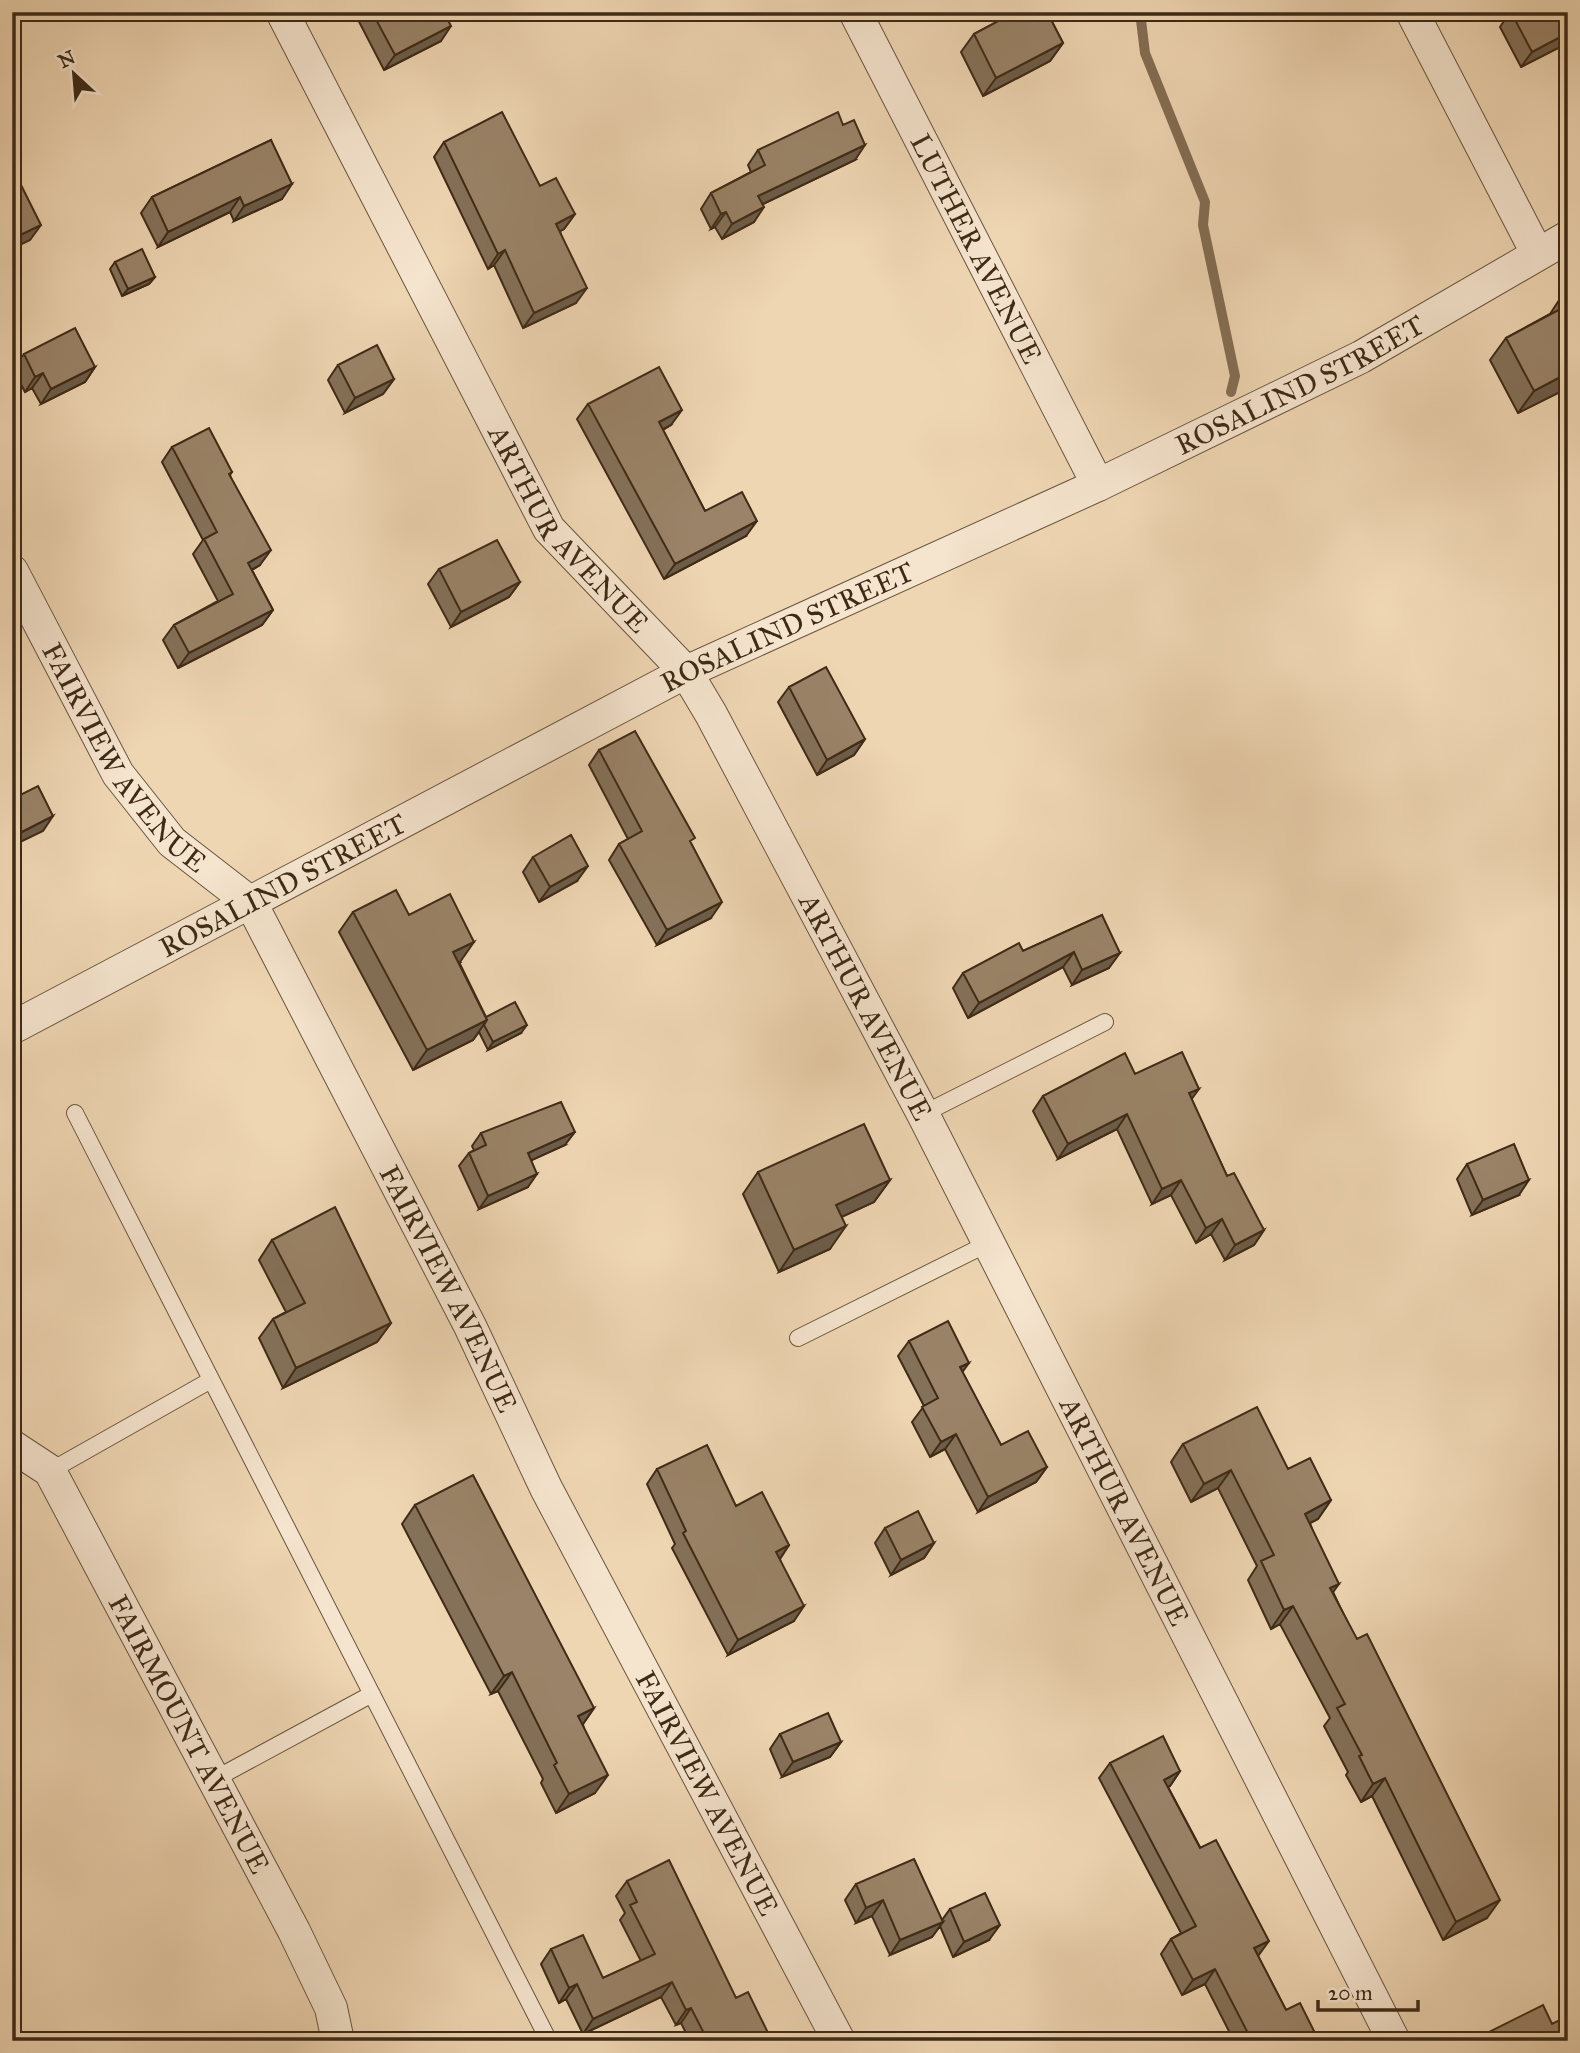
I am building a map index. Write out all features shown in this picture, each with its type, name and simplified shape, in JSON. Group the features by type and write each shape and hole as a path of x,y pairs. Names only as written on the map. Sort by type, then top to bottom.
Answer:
{"street":[{"name":"ARTHUR AVENUE","path":"282,12 549,529 686,672 711,714 923,1114 1394,2041"},
{"name":"LUTHER AVENUE","path":"855,12 1098,485"},
{"path":"1412,12 1537,253"},
{"name":"ROSALIND STREET","path":"12,1028 686,672 1098,485 1360,357 1568,237"},
{"name":"FAIRVIEW AVENUE","path":"12,571 118,774 172,842 251,902 470,1326 546,1488 839,2041"},
{"name":"FAIRMOUNT AVENUE","path":"14,1446 50,1472 325,1997 338,2041"}],"lane":[{"path":"923,1114 1105,1023"},
{"path":"75,1113 548,2041"},
{"path":"797,1338 987,1244"},
{"path":"50,1472 212,1380"},
{"path":"213,1780 372,1694"}],"building":[{"path":"372,12 444,12 451,26 395,55"},
{"path":"1015,12 1047,12 1063,43 996,78 974,34"},
{"path":"1511,12 1568,12 1568,33 1532,52"},
{"path":"502,112 540,186 556,178 575,214 556,224 587,288 534,313 505,250 498,254 444,142"},
{"path":"838,112 843,125 854,120 865,145 758,196 764,207 732,224 726,212 721,214 711,193 765,165 758,150"},
{"path":"271,140 292,184 244,206 240,197 168,232 152,197"},
{"path":"21,185 41,225 12,239 12,190"},
{"path":"142,249 155,277 128,289 115,262"},
{"path":"1568,305 1568,373 1534,391 1506,338"},
{"path":"75,328 95,367 51,389 43,373 35,377 24,354"},
{"path":"377,345 394,379 355,398 338,365"},
{"path":"659,367 682,410 659,422 705,511 742,492 757,521 675,564 588,404"},
{"path":"209,428 232,472 229,474 271,550 248,563 273,610 189,653 174,625 233,594 204,539 217,532 172,447"},
{"path":"497,540 520,582 461,612 439,569"},
{"path":"826,667 865,739 827,760 789,687"},
{"path":"635,731 695,838 690,841 722,902 667,930 619,844 642,831 599,750"},
{"path":"38,786 53,816 14,836 12,799"},
{"path":"571,835 588,866 550,887 533,857"},
{"path":"396,890 409,915 450,894 474,942 453,952 487,1020 427,1050 353,912"},
{"path":"1102,915 1120,953 1082,970 1074,952 979,1003 963,973 1019,943 1023,951"},
{"path":"515,1002 527,1025 493,1042 484,1025 486,1017"},
{"path":"1182,1052 1199,1089 1189,1093 1227,1176 1234,1173 1264,1230 1235,1245 1222,1219 1206,1228 1181,1180 1162,1189 1127,1114 1068,1144 1043,1096 1125,1053 1135,1074"},
{"path":"561,1102 575,1132 528,1153 537,1174 488,1196 469,1153 486,1145 481,1133"},
{"path":"864,1124 890,1180 836,1205 846,1226 794,1250 758,1172"},
{"path":"1514,1144 1529,1180 1483,1200 1467,1164"},
{"path":"335,1207 391,1323 296,1368 273,1319 305,1303 272,1240"},
{"path":"948,1321 969,1363 960,1367 1001,1445 1028,1431 1047,1467 988,1497 956,1434 941,1442 922,1407 938,1398 909,1341"},
{"path":"1257,1407 1288,1469 1310,1458 1331,1500 1305,1514 1339,1584 1330,1588 1357,1639 1367,1634 1500,1900 1456,1922 1385,1778 1373,1784 1359,1756 1362,1755 1337,1708 1345,1704 1293,1606 1284,1610 1261,1561 1274,1555 1231,1470 1204,1484 1183,1444"},
{"path":"707,1445 736,1506 762,1492 789,1545 776,1552 804,1606 738,1640 683,1533 686,1531 657,1469"},
{"path":"473,1475 594,1708 578,1716 608,1775 569,1794 554,1765 557,1763 512,1672 504,1676 415,1505"},
{"path":"918,1511 934,1543 901,1560 885,1528"},
{"path":"828,1713 841,1742 793,1762 780,1734"},
{"path":"1163,1736 1180,1771 1164,1780 1200,1848 1216,1840 1269,1941 1254,1948 1286,2010 1300,2003 1317,2037 1311,2041 1252,2041 1215,1969 1193,1980 1171,1939 1196,1926 1110,1763"},
{"path":"914,1859 943,1922 900,1940 883,1900 866,1908 856,1884"},
{"path":"669,1860 736,1998 748,1992 772,2041 708,2041 691,2008 686,2010 672,1982 593,2019 577,1984 569,1988 551,1949 583,1935 603,1978 655,1954 630,1905 637,1902 627,1881"},
{"path":"985,1893 1000,1925 964,1942 950,1909"},
{"path":"1543,2005 1552,2024 1568,2016 1568,2041 1486,2041 1483,2035"}],"waterway":[{"path":"1140,12 1145,53 1205,202 1203,225 1235,376 1231,392"}]}
